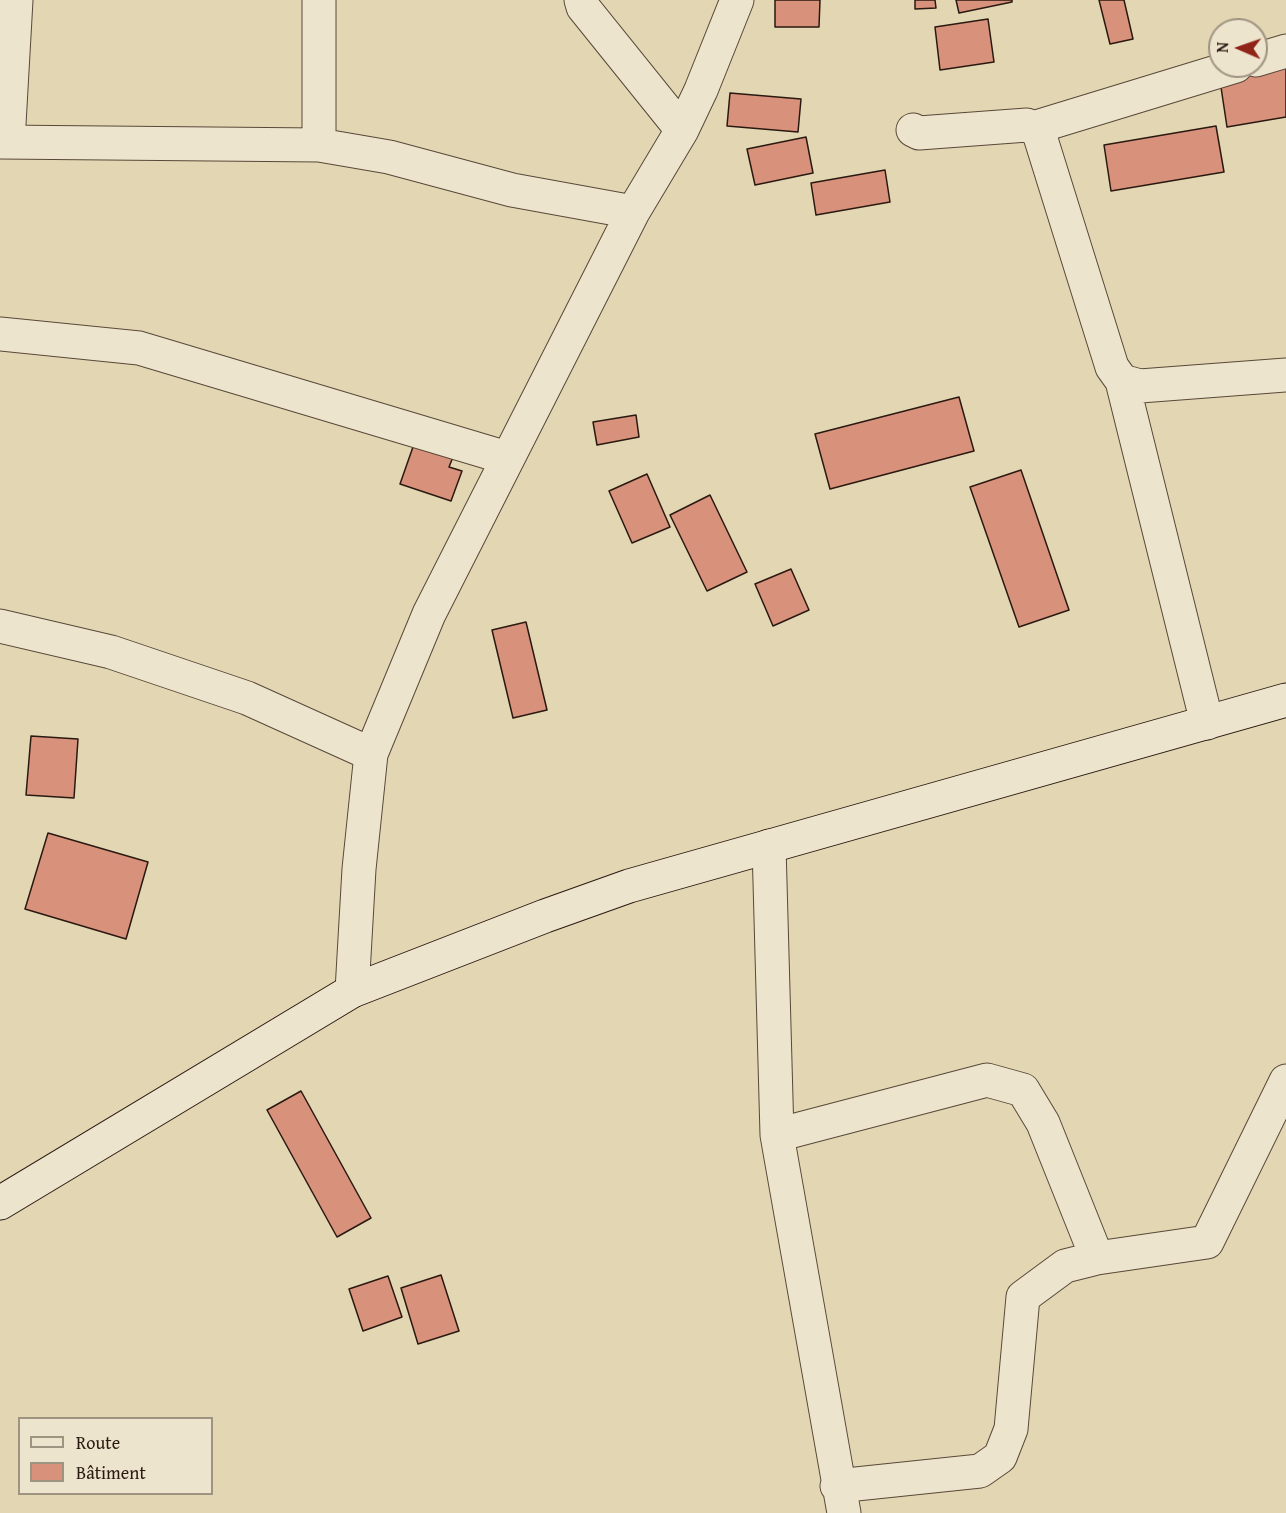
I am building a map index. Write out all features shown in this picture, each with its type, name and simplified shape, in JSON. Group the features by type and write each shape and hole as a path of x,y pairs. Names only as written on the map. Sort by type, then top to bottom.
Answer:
{"street":[{"path":"16,0 4,142 319,145 389,157 512,190 633,212"},
{"path":"319,0 319,145"},
{"path":"581,0 583,7 682,130"},
{"path":"352,991 359,869 371,754 429,614 633,212 682,130 701,90 737,0"},
{"path":"1268,56 1286,51"},
{"path":"1033,128 1208,75"},
{"path":"913,130 919,133 1027,125 1038,133 1112,367 1122,381 1207,723"},
{"path":"0,334 139,348 507,458"},
{"path":"1122,381 1140,386 1286,375"},
{"path":"0,626 121,655 247,699 371,754"},
{"path":"0,1203 352,991 629,886 1286,700"},
{"path":"769,846 777,1135 841,1499 980,1471 1000,1457 1011,1429 1023,1297 1065,1266 1097,1258 1208,1242 1286,1081"},
{"path":"777,1135 987,1080 1023,1090 1043,1122 1097,1258"}],"building":[{"path":"775,0 820,0 819,27 775,27"},
{"path":"915,0 935,0 936,8 915,9"},
{"path":"956,0 1012,0 1012,2 959,13"},
{"path":"1099,0 1124,0 1133,39 1110,44"},
{"path":"988,19 994,62 940,70 935,27"},
{"path":"1286,63 1286,117 1227,127 1220,78 1268,78 1268,66"},
{"path":"730,93 801,99 798,132 727,126"},
{"path":"1216,126 1224,172 1111,191 1104,145"},
{"path":"806,137 813,173 755,185 747,149"},
{"path":"885,170 890,202 816,215 811,183"},
{"path":"959,397 974,451 830,489 815,434"},
{"path":"636,415 639,437 597,445 593,422"},
{"path":"414,444 453,457 449,467 462,471 451,501 400,484"},
{"path":"1021,470 1069,610 1019,627 970,487"},
{"path":"647,474 670,527 632,543 609,491"},
{"path":"710,495 747,572 707,591 670,515"},
{"path":"791,569 809,610 773,626 755,584"},
{"path":"526,622 547,710 513,718 492,630"},
{"path":"31,736 78,739 74,798 26,795"},
{"path":"48,833 148,862 126,939 25,909"},
{"path":"301,1091 371,1218 337,1237 267,1110"},
{"path":"441,1275 459,1331 418,1344 401,1288"},
{"path":"388,1276 402,1317 363,1331 349,1289"}]}
